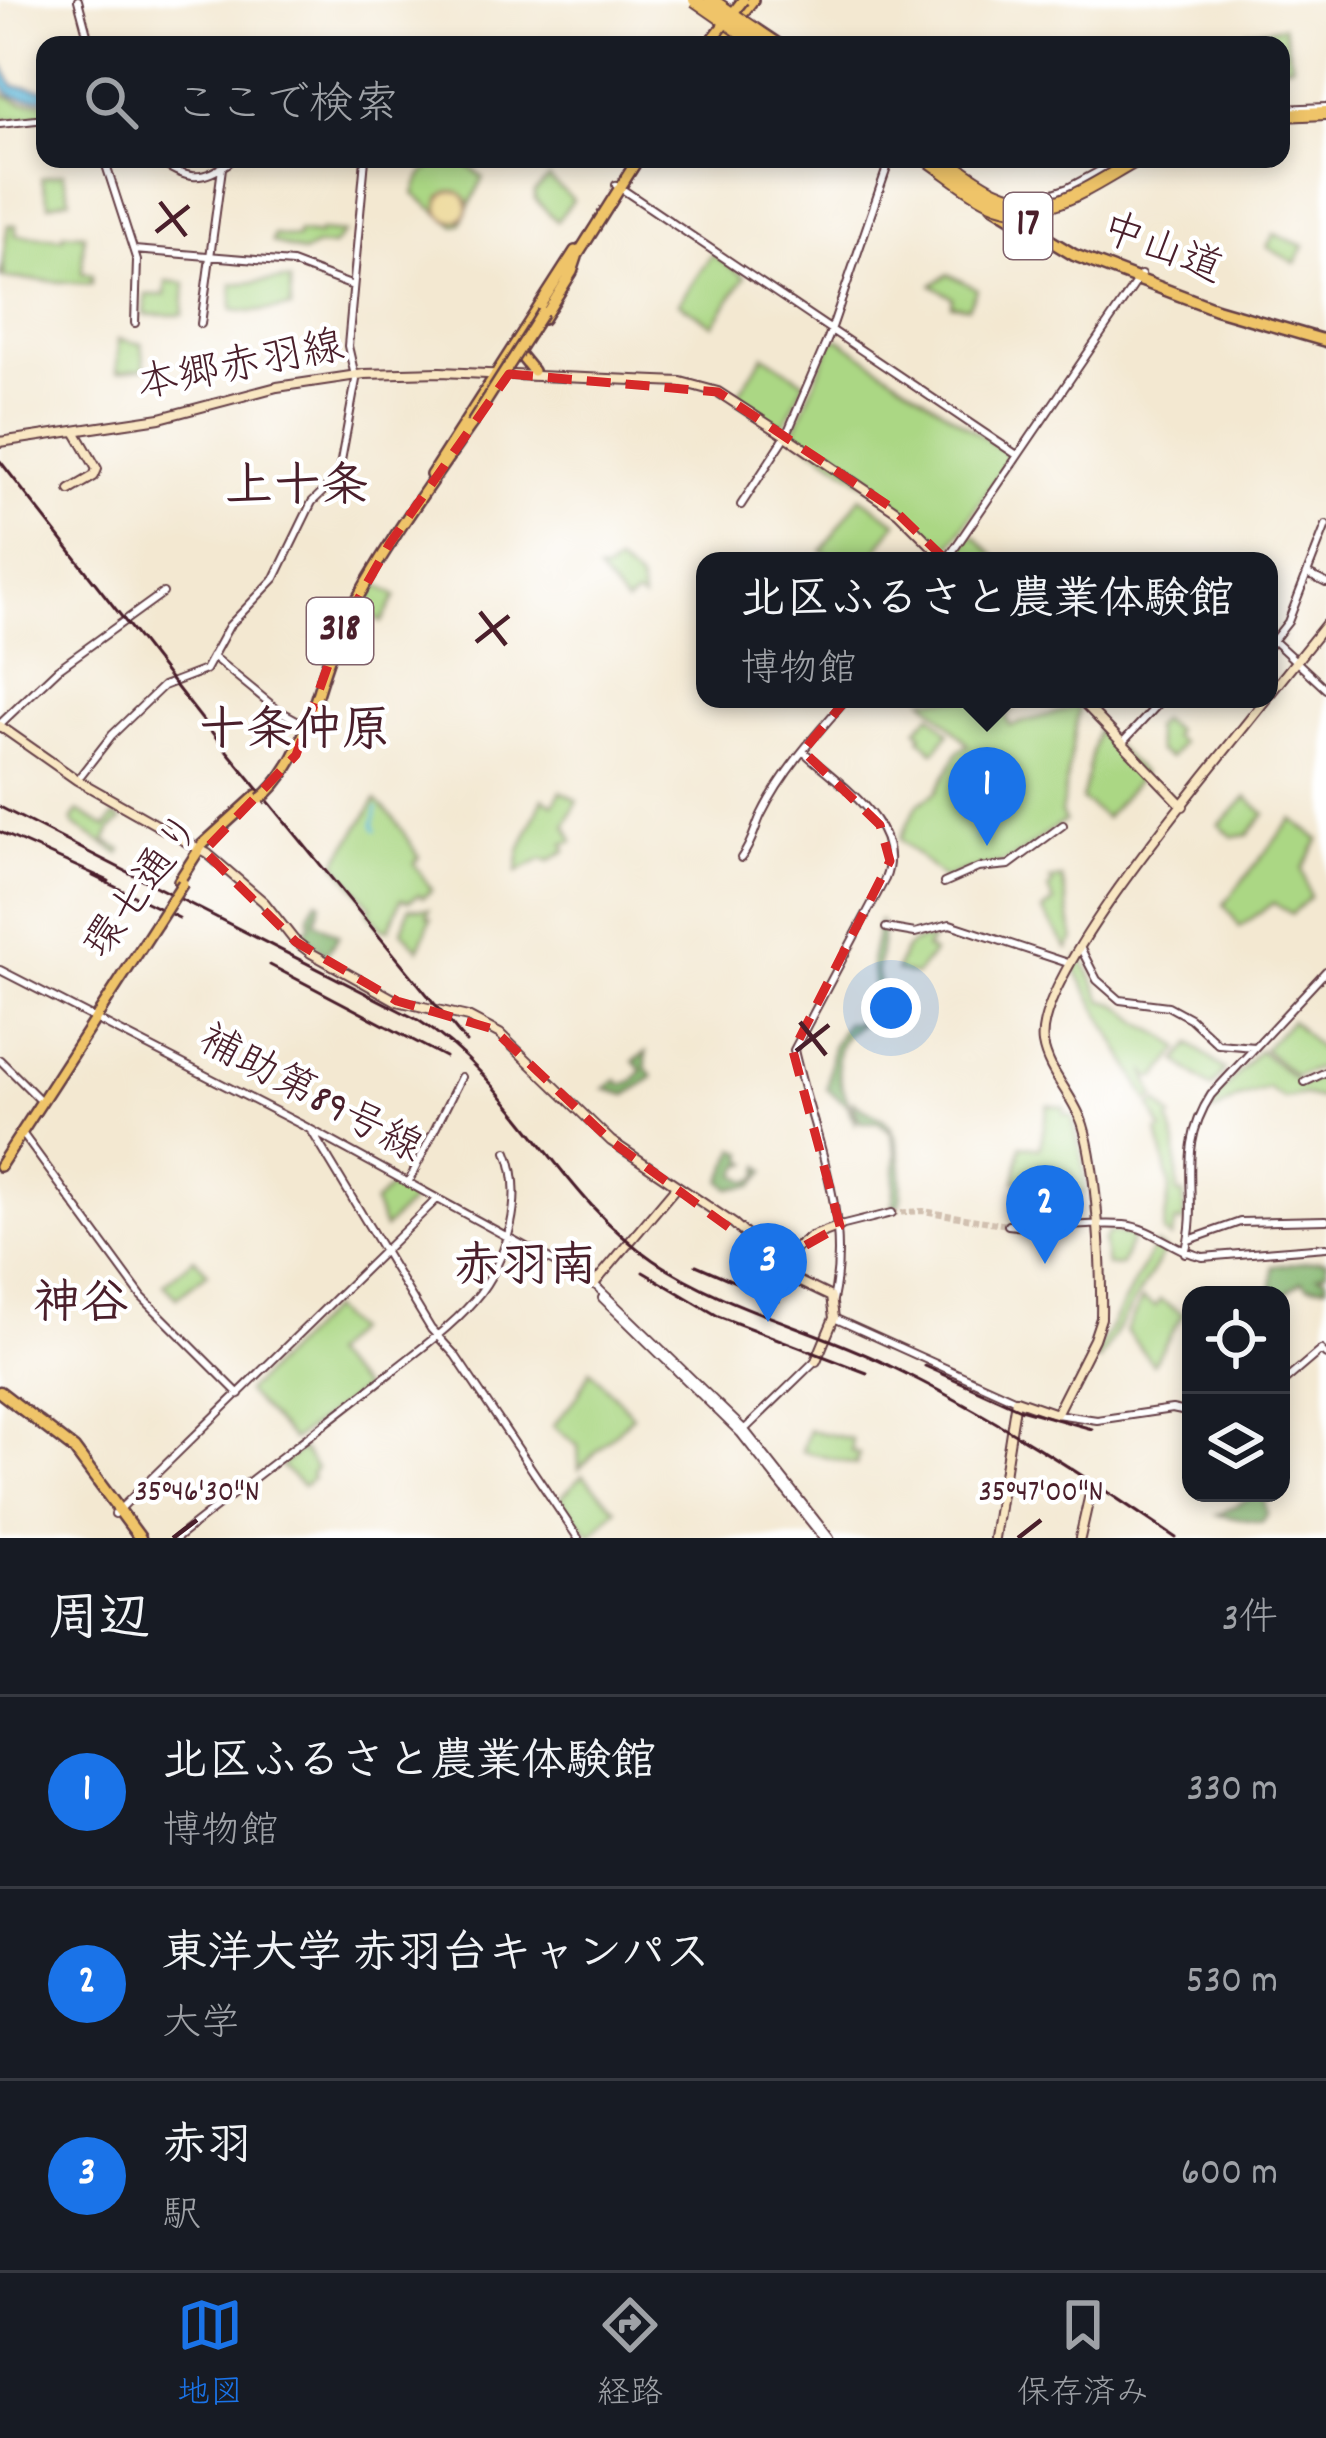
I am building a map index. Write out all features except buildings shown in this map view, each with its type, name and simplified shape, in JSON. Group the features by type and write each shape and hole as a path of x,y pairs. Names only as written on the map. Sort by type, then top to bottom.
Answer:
{"highway":[{"path":"702,1 739,10"},
{"path":"702,1 750,36"},
{"path":"702,1 764,36"},
{"path":"1290,111 1326,109"},
{"path":"946,168 988,201 1030,209 1067,198 1122,168"},
{"name":"中山道","path":"948,168 1067,251 1140,277"},
{"path":"951,168 1016,200 1039,200 1109,168"},
{"name":"中山道","path":"992,190 1062,242 1140,277 1216,309 1326,338"},
{"path":"0,1395 65,1448 136,1538"}],"main road":[{"path":"717,36 739,10"},
{"path":"717,36 739,10"},
{"name":"環七通り","path":"262,795 285,764 340,622 389,536 469,424 629,168"},
{"path":"433,476 451,461 508,374 572,272 576,254"},
{"path":"433,476 576,254"},
{"path":"520,355 532,371"},
{"path":"508,374 532,371 701,386 725,396 898,512 937,552"},
{"path":"508,374 579,376"},
{"name":"本郷赤羽線","path":"0,442 168,416 273,388 355,376 508,374"},
{"path":"70,490 94,476 97,469 75,431"},
{"name":"環七通り","path":"0,1162 201,850 262,795 296,755 341,629 433,476"},
{"path":"1278,684 1326,624"},
{"path":"1089,708 1183,806"},
{"path":"994,1538 1016,1400 1056,1414 1101,1318 1085,1131 1042,1041 1044,1024 1078,944 1259,708"},
{"path":"0,725 76,780 201,850 264,902 294,940 311,953 397,1001 468,1017 500,1034 611,1142 734,1224 776,1262 778,1272 833,1300 834,1318 816,1361"},
{"name":"環七通り","path":"0,1162 93,1018"},
{"path":"591,1283 676,1187"},
{"path":"776,1262 811,1237 840,1226"},
{"path":"1081,1538 1089,1498"}],"street":[{"path":"78,0 88,36"},
{"path":"0,124 36,120"},
{"path":"107,168 134,250 136,323"},
{"path":"173,168 195,178 222,168"},
{"path":"201,324 222,168"},
{"path":"76,780 112,735 162,688 205,670 230,626 274,578 311,502 337,479 355,376 348,346 364,168"},
{"path":"741,505 786,436 831,328 887,168"},
{"path":"618,186 1017,455"},
{"path":"134,250 292,263 353,286"},
{"path":"952,552 1140,277"},
{"path":"1278,635 1310,575 1326,525"},
{"path":"1310,575 1326,584"},
{"path":"0,725 58,669 163,593"},
{"path":"1278,649 1326,688"},
{"path":"212,656 278,710 302,723"},
{"path":"741,858 761,814 803,751 839,708"},
{"path":"1122,743 1155,708"},
{"path":"803,751 876,820 887,839 888,871 794,1050 840,1226 833,1300"},
{"path":"944,883 978,868 1009,865 1063,825"},
{"path":"886,928 915,933 950,924 1068,963"},
{"path":"1078,944 1096,980 1120,1000 1168,1006 1190,1018 1218,1044 1256,1047"},
{"name":"補助第89号線","path":"0,970 311,1130 591,1283 743,1431 826,1538"},
{"path":"1185,1253 1189,1153 1195,1126 1211,1095 1325,976"},
{"path":"0,1060 38,1098"},
{"path":"1305,1082 1326,1072"},
{"path":"408,1183 461,1076"},
{"path":"311,1130 436,1335 454,1353 578,1538"},
{"path":"22,1133 142,1297 239,1394"},
{"path":"177,1538 436,1335 482,1289 507,1237 513,1186 507,1152"},
{"path":"118,1512 437,1199"},
{"path":"840,1226 892,1213"},
{"path":"1188,1240 1248,1221 1326,1220"},
{"path":"1009,1225 1137,1227 1185,1253 1222,1257 1326,1247"},
{"path":"824,1292 837,1280"},
{"path":"834,1318 1016,1400"},
{"path":"1290,1377 1322,1350 1326,1355"},
{"path":"743,1431 816,1361"},
{"path":"1056,1414 1097,1420 1182,1411"}],"highlighted area":[{"path":"509,374 718,392 892,508 946,560 894,643 803,751 880,825 890,861 793,1051 840,1226 776,1262 611,1141 493,1029 397,1001 296,942 204,851 296,755 341,629 390,543"}],"green space":[{"path":"1283,26 1285,36 1248,36 1247,32"},
{"path":"0,93 22,103 36,102 36,118 0,120"},
{"path":"430,168 471,168 483,178 461,224 455,226 414,194"},
{"path":"63,173 70,199 49,205 41,178"},
{"path":"549,178 573,200 557,221 535,199 534,192"},
{"path":"8,225 16,225 16,235 63,238 64,233 84,234 82,273 92,275 91,284 4,278 4,264 0,279"},
{"path":"320,231 344,233 333,246 316,246 303,253 272,242 274,235 297,238 298,232 319,235"},
{"path":"1274,234 1304,246 1295,263 1267,247"},
{"path":"712,254 745,277 713,325 679,303"},
{"path":"948,274 977,289 968,307 951,305 952,297 932,285"},
{"path":"166,281 185,283 183,315 145,315 146,295 165,295"},
{"path":"290,281 291,308 232,310 232,284"},
{"path":"118,339 142,344 145,368 117,372"},
{"path":"839,339 1011,456 949,548 895,503 796,436 832,340"},
{"path":"764,355 805,382 782,429 736,397"},
{"path":"860,497 897,522 875,552 822,551"},
{"path":"974,535 990,552 962,552"},
{"path":"617,563 639,581 643,600 636,596 626,604 598,572"},
{"path":"378,585 396,596 382,622 362,608"},
{"path":"933,708 1014,708 1009,713 1003,709 1010,726 1079,708 1061,813 1065,821 1010,860 944,879 900,839 918,804 936,792 958,752 968,744"},
{"path":"931,714 949,733 934,752 917,729"},
{"path":"1160,720 1175,730 1172,736 1181,743 1170,758 1158,752 1153,728"},
{"path":"1097,728 1143,774 1105,818 1082,800"},
{"path":"561,791 577,801 566,825 573,841 549,861 542,859 517,872 520,851 543,798 553,804"},
{"path":"1247,797 1265,814 1248,835 1233,837 1219,825"},
{"path":"376,800 419,857 414,864 432,890 423,897 401,899 389,929 382,929 336,863"},
{"path":"78,811 106,827 115,815 122,820 105,841 122,850 120,854 75,826 72,821"},
{"path":"1292,819 1319,840 1302,869 1310,897 1292,914 1273,903 1240,927 1224,904"},
{"path":"1062,878 1074,939 1068,949 1043,911 1054,902 1050,880"},
{"path":"317,900 321,903 315,921 339,936 326,954 298,935 310,927 309,914"},
{"path":"409,908 429,909 431,918 419,949 402,931"},
{"path":"880,920 883,931 877,973 883,1001 857,1021 875,1005 871,960"},
{"path":"929,939 926,948 933,953 916,975 896,971 907,948"},
{"path":"1081,956 1103,1001 1121,1007 1180,1048 1158,1077 1145,1071 1155,1098 1149,1102 1073,965"},
{"path":"882,1008 852,1030 839,1050 839,1074 855,1123 846,1104 827,1089 833,1045 846,1023 860,1023"},
{"path":"1291,1020 1326,1055 1322,1067 1295,1076 1264,1049"},
{"path":"1191,1044 1225,1070 1211,1088 1177,1061"},
{"path":"1259,1050 1302,1085 1326,1074 1326,1100 1305,1095 1284,1099 1268,1089 1236,1099 1213,1113 1209,1107"},
{"path":"646,1052 646,1067 653,1077 627,1095 605,1089 617,1080 622,1085 633,1081 642,1070 634,1061"},
{"path":"852,1100 891,1128 901,1174 900,1205 893,1207 896,1152 890,1131 878,1122 860,1122"},
{"path":"1158,1102 1172,1118 1178,1194 1184,1194 1184,1223 1176,1222 1171,1238 1163,1233 1170,1186 1158,1132 1162,1130 1151,1106"},
{"path":"1048,1105 1065,1108 1064,1114 1072,1116 1086,1194 1015,1181 1021,1145 1040,1148"},
{"path":"736,1149 745,1153 749,1163 737,1175 749,1182 759,1177 761,1166 766,1171 753,1186 730,1188 722,1181"},
{"path":"392,1186 413,1200 384,1228 374,1203"},
{"path":"1109,1232 1133,1236 1121,1265 1107,1266 1103,1241"},
{"path":"1155,1244 1165,1250 1099,1361 1094,1358"},
{"path":"194,1258 208,1273 177,1297 164,1284"},
{"path":"1326,1261 1326,1271 1318,1275 1326,1278 1326,1286 1308,1286 1302,1281 1290,1290 1290,1286 1272,1286 1273,1266"},
{"path":"1142,1299 1155,1307 1160,1300 1182,1313 1153,1364 1126,1331"},
{"path":"330,1309 352,1330 329,1355 363,1389 293,1440 246,1392"},
{"path":"590,1370 633,1415 579,1469 578,1446 553,1426 577,1397"},
{"path":"809,1430 852,1439 852,1452 859,1454 856,1465 802,1451"},
{"path":"302,1449 316,1468 303,1486 281,1466"},
{"path":"583,1475 616,1509 591,1535 560,1498"},
{"path":"1242,1502 1264,1502 1267,1514 1262,1522 1218,1515"}],"sand":[{"path":"453,191 464,195 468,206 464,217 453,221 442,217 438,206 442,195"}],"water":[{"path":"0,61 14,86 36,88 36,98 16,97 2,82"}],"waterway":[{"path":"376,830 377,808"},
{"path":"978,808 984,815"},
{"path":"975,838 1002,810"}],"tunnel":[{"path":"892,1213 923,1211 1008,1225"}],"railway":[{"path":"0,461 218,740 466,1042"},
{"path":"0,807 418,1020 482,1074 620,1234 680,1277 924,1383 1034,1445 1176,1538"},
{"path":"0,832 109,881"},
{"path":"93,876 179,918"},
{"path":"270,965 445,1057"},
{"path":"696,1265 779,1301"},
{"path":"643,1272 718,1316 867,1373"},
{"path":"925,1366 1020,1409 1092,1429"}],"place":[{"name":"北区ふるさと農業体験館","path":"987,846"},
{"name":"東洋大学 赤羽台キャンパス","path":"1045,1264"},
{"name":"赤羽","path":"768,1322"}],"district":[{"name":"上十条","path":"297,490"},
{"name":"十条仲原","path":"294,734"},
{"name":"赤羽南","path":"525,1270"},
{"name":"神谷","path":"81,1307"}]}
